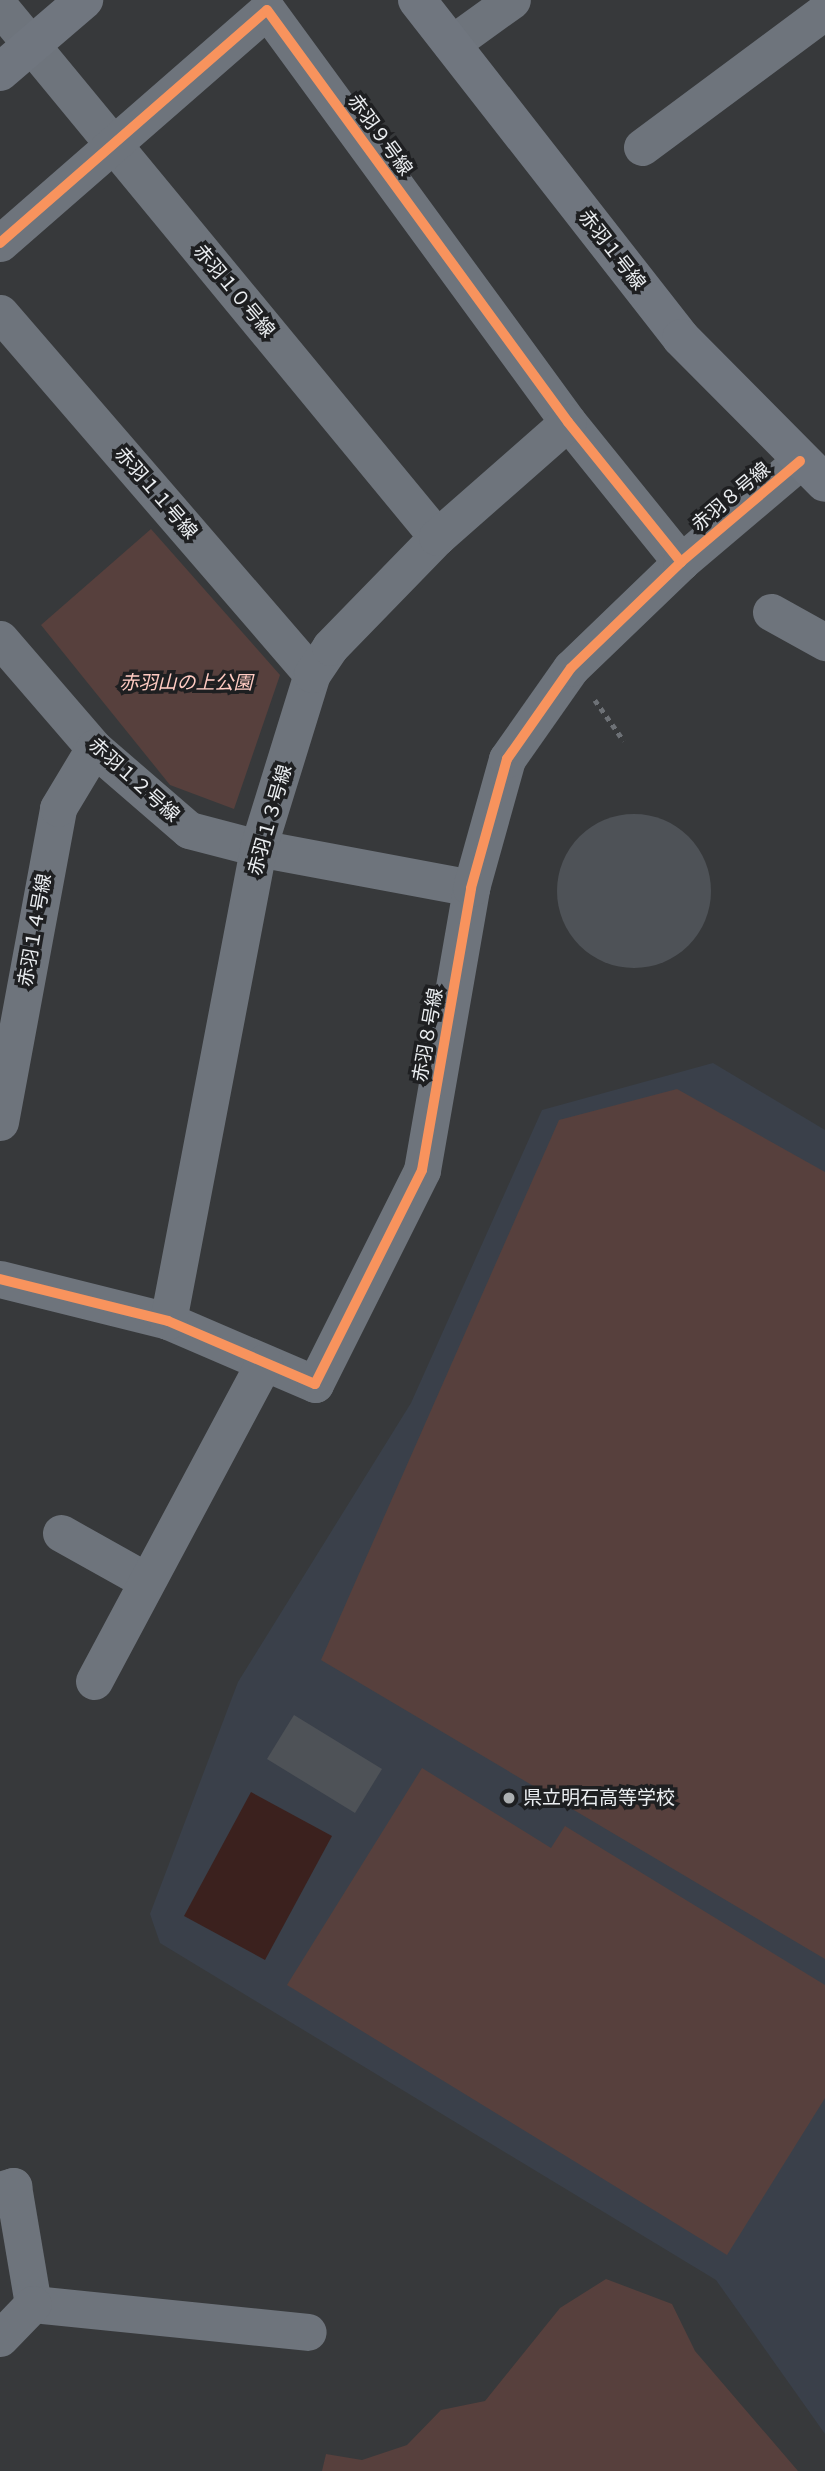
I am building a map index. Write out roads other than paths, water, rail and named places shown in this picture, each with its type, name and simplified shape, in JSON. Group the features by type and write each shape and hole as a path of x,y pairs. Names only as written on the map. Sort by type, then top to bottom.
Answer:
{"street":[{"path":"0,72 84,0"},
{"name":"赤羽１号線","path":"417,0 681,338 813,472"},
{"path":"451,44 512,0"},
{"name":"赤羽１０号線","path":"0,7 437,537"},
{"name":"赤羽９号線","path":"0,243 267,9 568,422 681,562"},
{"path":"642,147 825,11"},
{"name":"赤羽１１号線","path":"0,313 312,674"},
{"name":"赤羽１３号線","path":"168,1321 258,848 312,674 330,648 437,537 568,422"},
{"name":"赤羽８号線","path":"0,1279 168,1321 315,1384 422,1170 471,888 507,760 571,668 681,562 813,472"},
{"path":"771,612 825,642"},
{"name":"赤羽１２号線","path":"0,639 94,748 189,830 258,848 471,888"},
{"name":"赤羽１４号線","path":"0,1122 58,808 94,748"},
{"path":"94,1681 264,1362"},
{"path":"61,1533 147,1581"},
{"path":"0,2190 13,2186 33,2304"},
{"path":"33,2304 308,2332"},
{"path":"0,2337 33,2304"}],"place":[{"name":"県立明石高等学校","path":"509,1798"}],"park label":[{"name":"赤羽山の上公園","path":"186,683"}]}
